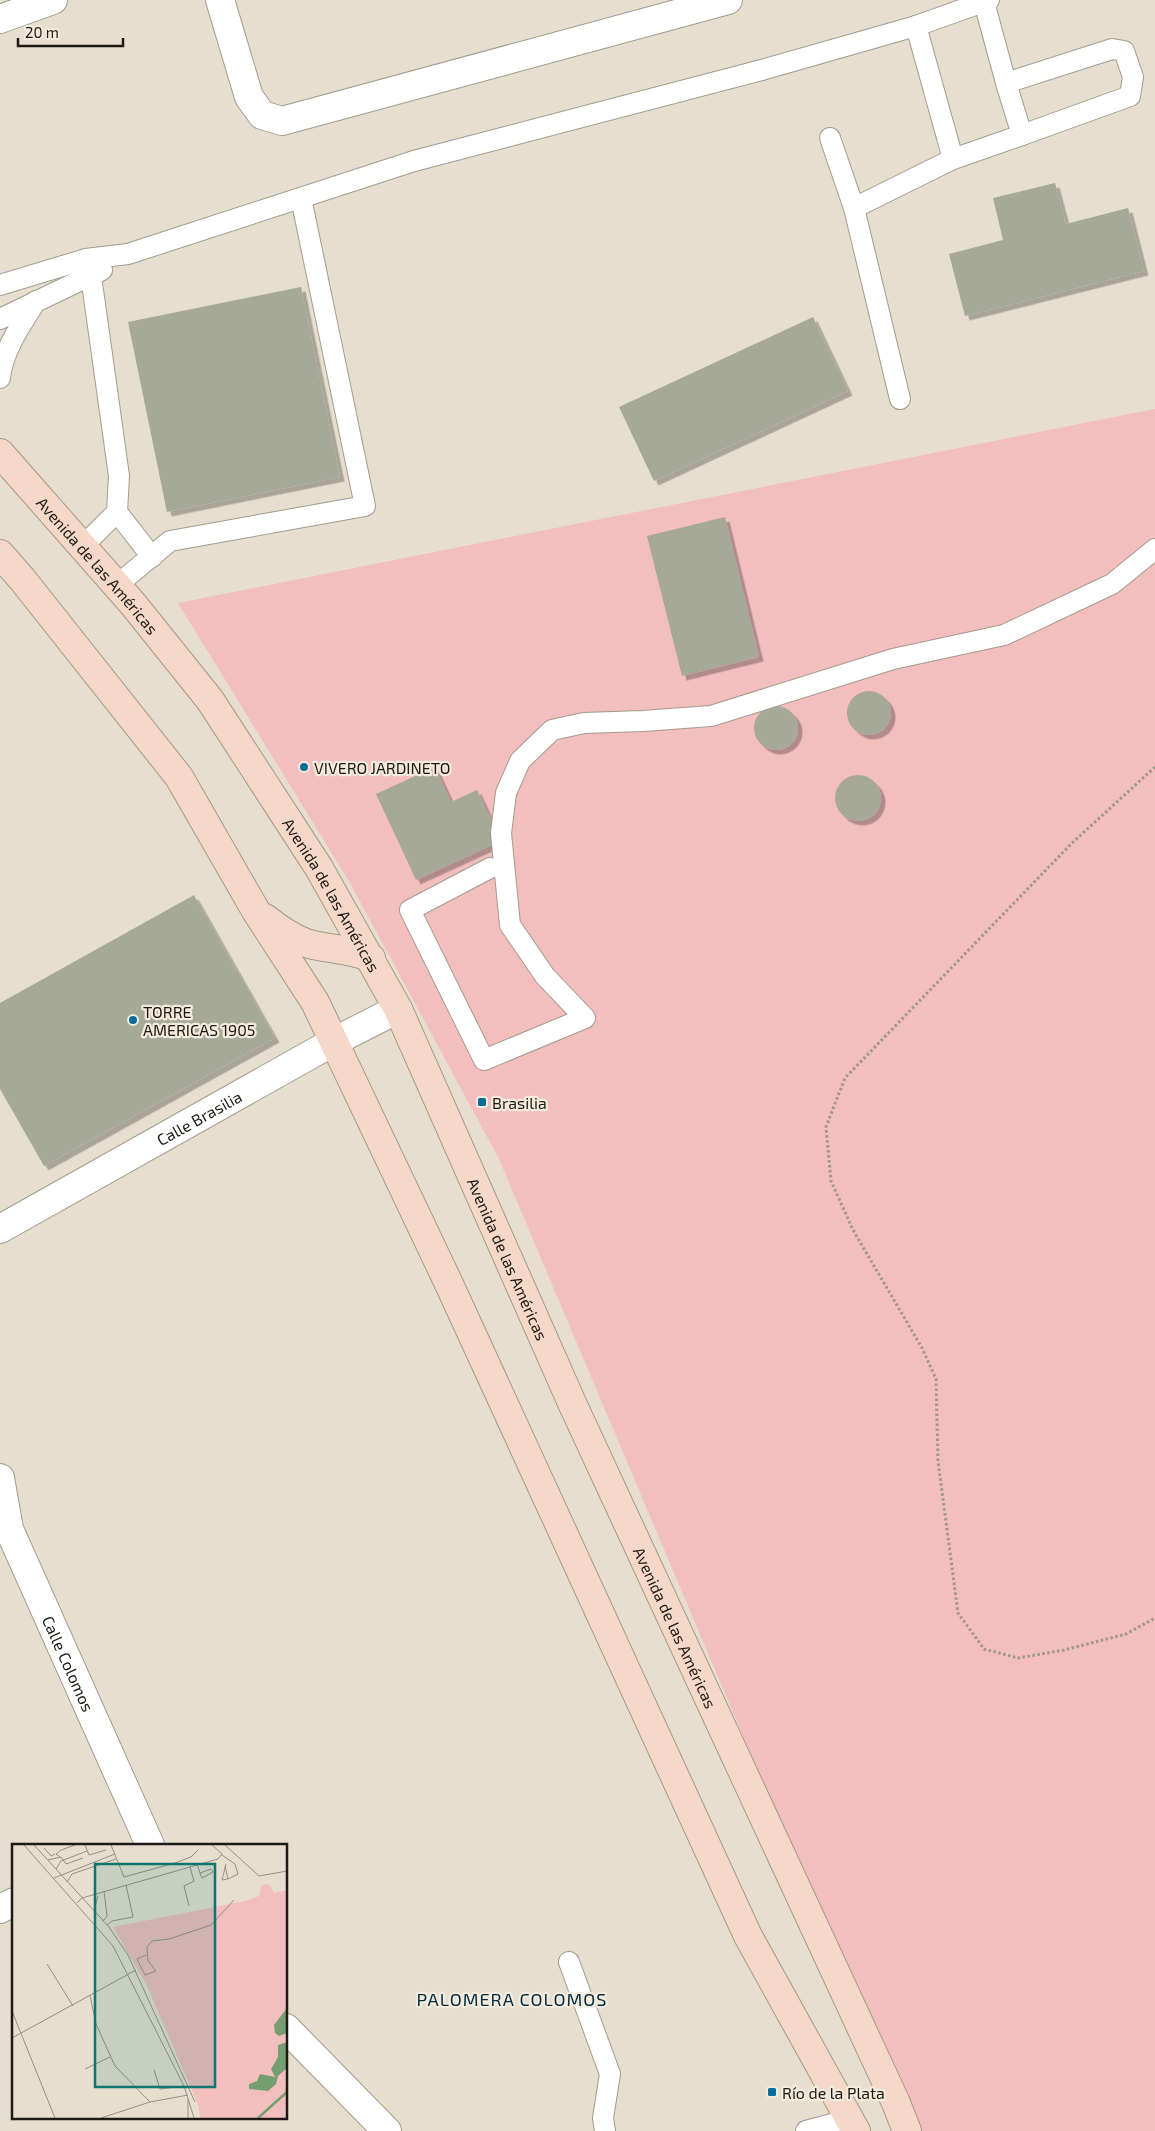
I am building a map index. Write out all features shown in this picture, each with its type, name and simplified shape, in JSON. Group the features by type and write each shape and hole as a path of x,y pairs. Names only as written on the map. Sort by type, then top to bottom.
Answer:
{"main road":[{"name":"Avenida de las Américas","path":"0,452 117,584 210,700 320,868 371,958 398,1009 568,1394 896,2103 907,2131"},
{"path":"0,554 22,579 179,777 256,911 315,1002 449,1284 748,1936 854,2125"},
{"path":"256,911 287,934 307,943 347,950 371,958"}],"street":[{"path":"0,19 53,0"},
{"path":"220,0 249,97 262,115 282,121 728,0"},
{"name":"Calle Brasilia","path":"0,1229 333,1042 398,1009"},
{"name":"Calle Colomos","path":"0,1478 9,1529 144,1843"},
{"path":"0,1909 12,1903"},
{"path":"288,2030 387,2131"}],"lane":[{"path":"0,285 88,268 414,161 762,70 916,26 987,1 1006,83 1022,135"},
{"path":"916,26 954,159"},
{"path":"854,208 954,159 1130,96 1133,77 1124,50 1112,49 1006,83"},
{"path":"830,138 854,208 900,399"},
{"path":"117,584 170,541 365,506 301,198"},
{"path":"0,319 37,300 88,268"},
{"path":"88,268 119,476 117,512 152,557"},
{"path":"0,378 1,368 14,335 37,300"},
{"path":"83,546 117,512"},
{"path":"490,868 410,910 484,1060 585,1018 545,976 510,925 501,833 506,793 520,761 552,730 584,723 711,716 893,659 1004,635 1112,584 1155,549"},
{"path":"569,1962 610,2074 603,2118 606,2131"},
{"path":"806,2131 854,2125"}],"path":[{"path":"1155,767 1071,844 845,1078 826,1127 831,1181 853,1230 917,1340 936,1379 938,1461 958,1613 984,1648 1018,1658 1064,1650 1126,1634 1155,1618"}],"shaded area":[{"path":"1155,409 1155,2131 910,2131 499,1159 350,883 178,603"}],"building":[{"path":"1055,183 1066,224 1128,208 1144,271 965,316 949,254 1003,240 993,198"},
{"path":"301,287 340,477 167,512 128,322"},
{"path":"813,317 848,391 654,481 619,407"},
{"path":"725,517 759,657 682,676 647,536"},
{"path":"873,691 885,697 890,704 890,722 885,729 878,734 865,735 857,732 850,725 847,709 850,701 857,694"},
{"path":"780,706 792,712 797,719 797,737 792,744 785,749 772,750 764,747 757,740 754,724 757,716 764,709"},
{"path":"435,767 451,802 477,790 501,841 416,880 376,794"},
{"path":"858,775 871,779 877,785 881,798 877,811 871,817 858,821 845,817 839,811 835,798 839,785 845,779"},
{"name":"TORRE AMERICAS 1905","path":"194,895 275,1038 44,1166 0,1089 0,1003"}],"place":[{"name":"VIVERO JARDINETO","path":"304,767"},
{"name":"TORRE AMERICAS 1905","path":"133,1020"},
{"name":"Brasilia","path":"482,1102"},
{"name":"Río de la Plata","path":"772,2092"}],"district":[{"name":"PALOMERA COLOMOS","path":"512,1999"}]}
